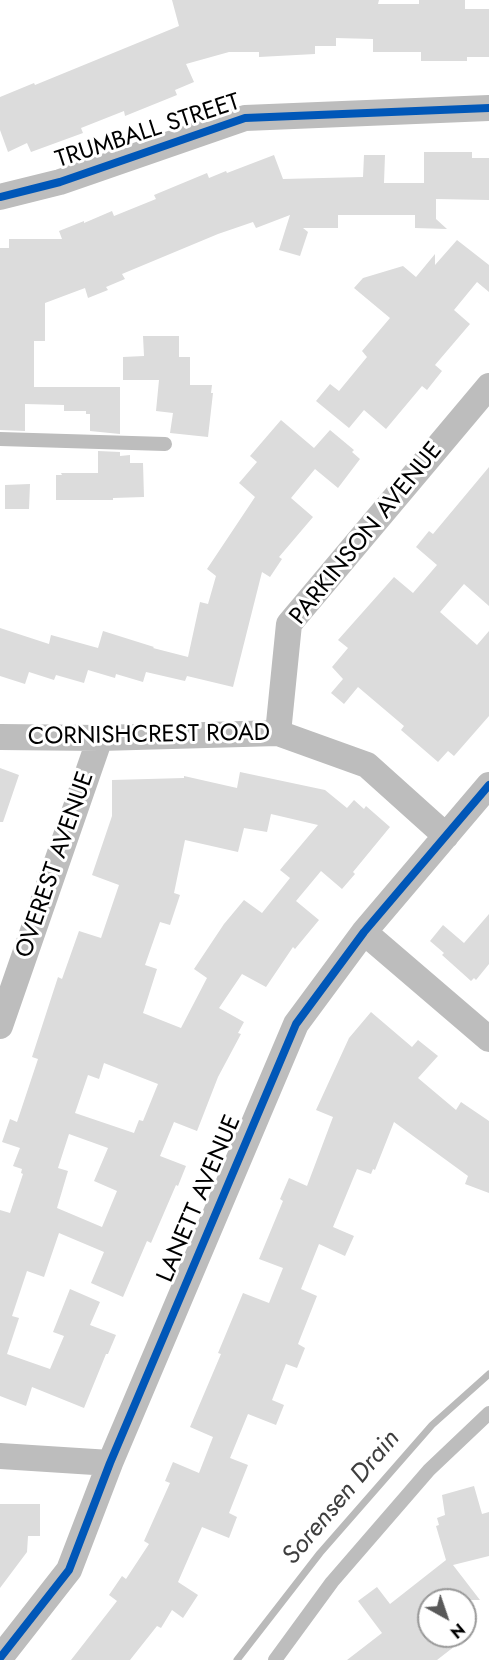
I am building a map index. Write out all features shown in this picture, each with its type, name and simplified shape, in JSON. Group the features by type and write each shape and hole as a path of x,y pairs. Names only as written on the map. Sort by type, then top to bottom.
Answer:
{"street":[{"name":"TRUMBALL STREET","path":"0,197 60,182 245,118 489,108"},
{"name":"PARKINSON AVENUE","path":"278,733 289,624 489,386"},
{"name":"CORNISHCREST ROAD","path":"0,737 100,738 278,733 367,765 446,836"},
{"name":"OVEREST AVENUE","path":"0,1026 100,738"},
{"name":"LANETT AVENUE","path":"0,1658 69,1570 110,1463 296,1024 364,932 489,785"},
{"path":"364,932 489,1039"},
{"path":"0,1456 110,1463"}],"lane":[{"path":"0,439 165,444"},
{"path":"275,1660 332,1582 421,1478 489,1413"}],"building":[{"path":"172,0 379,0 378,4 419,4 419,0 465,0 465,9 489,9 489,57 467,57 467,61 421,61 421,52 373,52 373,39 336,38 336,46 315,46 315,54 259,57 259,52 229,52 186,64 194,82 175,90 177,95 125,116 124,111 81,128 83,133 31,152 27,143 8,152 0,130 0,97 179,26"},
{"path":"424,152 472,152 472,158 489,158 489,200 436,199 436,219 447,229 415,228 415,215 338,215 338,228 303,228 308,232 300,256 279,250 290,215 256,228 253,222 122,274 125,279 106,287 108,290 88,298 85,288 45,303 45,341 34,341 34,387 120,387 120,434 90,431 90,414 86,414 86,411 64,411 64,405 25,404 25,431 0,430 0,248 9,248 9,239 62,239 59,231 84,221 84,223 112,211 114,216 156,199 154,195 207,173 209,178 274,155 283,179 363,177 364,155 385,155 384,183 424,183"},
{"path":"457,240 489,265 489,292 477,282 454,310 470,324 435,365 442,371 427,390 422,386 386,429 364,410 349,428 316,401 330,384 339,391 367,357 362,351 390,318 354,288 363,278 403,266 416,277 435,254 435,265"},
{"path":"143,336 179,336 179,357 190,357 190,385 212,385 208,437 170,433 173,413 156,411 159,380 123,380 123,357 144,356"},
{"path":"281,420 314,448 330,430 354,450 352,452 360,459 338,488 315,469 291,498 313,517 279,557 282,559 270,577 262,572 233,687 187,676 185,681 146,672 143,682 116,674 115,678 88,670 84,683 56,675 54,680 29,672 25,684 0,676 0,628 49,644 51,635 98,648 103,631 188,657 200,602 208,604 216,576 207,569 255,497 239,483 257,462 250,456"},
{"path":"98,451 120,452 120,456 130,455 130,463 143,463 144,497 113,498 113,500 56,500 56,475 98,473"},
{"path":"489,467 489,606 464,584 440,612 477,645 489,631 489,716 454,756 448,751 438,762 401,730 404,726 358,687 344,704 331,693 343,679 332,667 348,648 338,640 394,577 413,593 437,565 416,547 429,531 433,534"},
{"path":"30,484 29,509 5,509 5,485"},
{"path":"0,768 19,775 3,822 0,822"},
{"path":"240,772 325,790 347,808 354,800 364,809 366,806 390,827 342,889 321,871 296,901 319,920 295,949 293,947 266,987 242,974 219,1008 244,1022 238,1033 241,1034 218,1077 197,1131 174,1122 160,1156 186,1166 151,1243 147,1241 123,1297 91,1283 104,1252 59,1233 44,1277 27,1271 12,1316 19,1318 7,1354 50,1369 64,1336 53,1332 70,1289 100,1302 90,1325 116,1335 84,1408 32,1387 26,1406 0,1396 0,1210 10,1213 23,1174 22,1169 13,1166 20,1148 2,1142 10,1119 17,1122 38,1059 32,1057 58,977 62,979 79,931 101,938 119,885 92,875 112,816 112,780 184,778 184,776 237,788","holes":["271,814 318,825 280,870 290,878 262,913 244,900 224,924 194,969 207,978 181,1028 143,1013 157,969 145,965 160,922 170,925 180,895 174,893 185,840 238,852 244,828 267,832","104,1063 158,1084 143,1121 139,1120 134,1133 75,1113 88,1075 99,1079","69,1134 108,1148 94,1181 117,1191 102,1227 57,1208 68,1171 58,1168"]},
{"path":"489,914 489,964 476,980 474,978 471,981 430,941 443,925 464,943"},
{"path":"371,1012 412,1047 418,1040 438,1056 418,1078 456,1110 461,1102 489,1121 489,1193 465,1184 468,1176 394,1122 375,1170 373,1169 371,1174 357,1169 333,1227 354,1236 345,1256 319,1244 301,1289 317,1296 298,1344 305,1348 297,1368 286,1364 272,1400 284,1405 276,1425 248,1414 230,1458 248,1465 229,1513 237,1517 229,1538 202,1527 178,1582 198,1595 183,1618 172,1610 161,1628 157,1626 130,1660 71,1660 117,1601 109,1595 122,1576 126,1579 149,1544 144,1541 170,1483 165,1481 173,1462 199,1473 213,1437 190,1427 221,1354 218,1353 243,1293 269,1303 283,1268 259,1259 283,1201 280,1199 289,1178 307,1186 333,1117 316,1110 349,1038"},
{"path":"474,1486 482,1514 489,1512 489,1556 453,1565 471,1588 417,1588 417,1648 452,1648 437,1660 347,1660 382,1633 358,1601 377,1587 390,1604 446,1560 436,1526 439,1525 437,1518 445,1515 442,1495"},
{"path":"0,1504 40,1504 40,1536 28,1536 27,1552 0,1588"}],"waterway":[{"name":"Sorensen Drain","path":"237,1660 320,1553 432,1425 489,1374"}],"cycle path":[{"path":"0,197 60,182 245,118 489,108"},
{"path":"0,1658 69,1570 110,1463 296,1024 364,932 489,785"}]}
